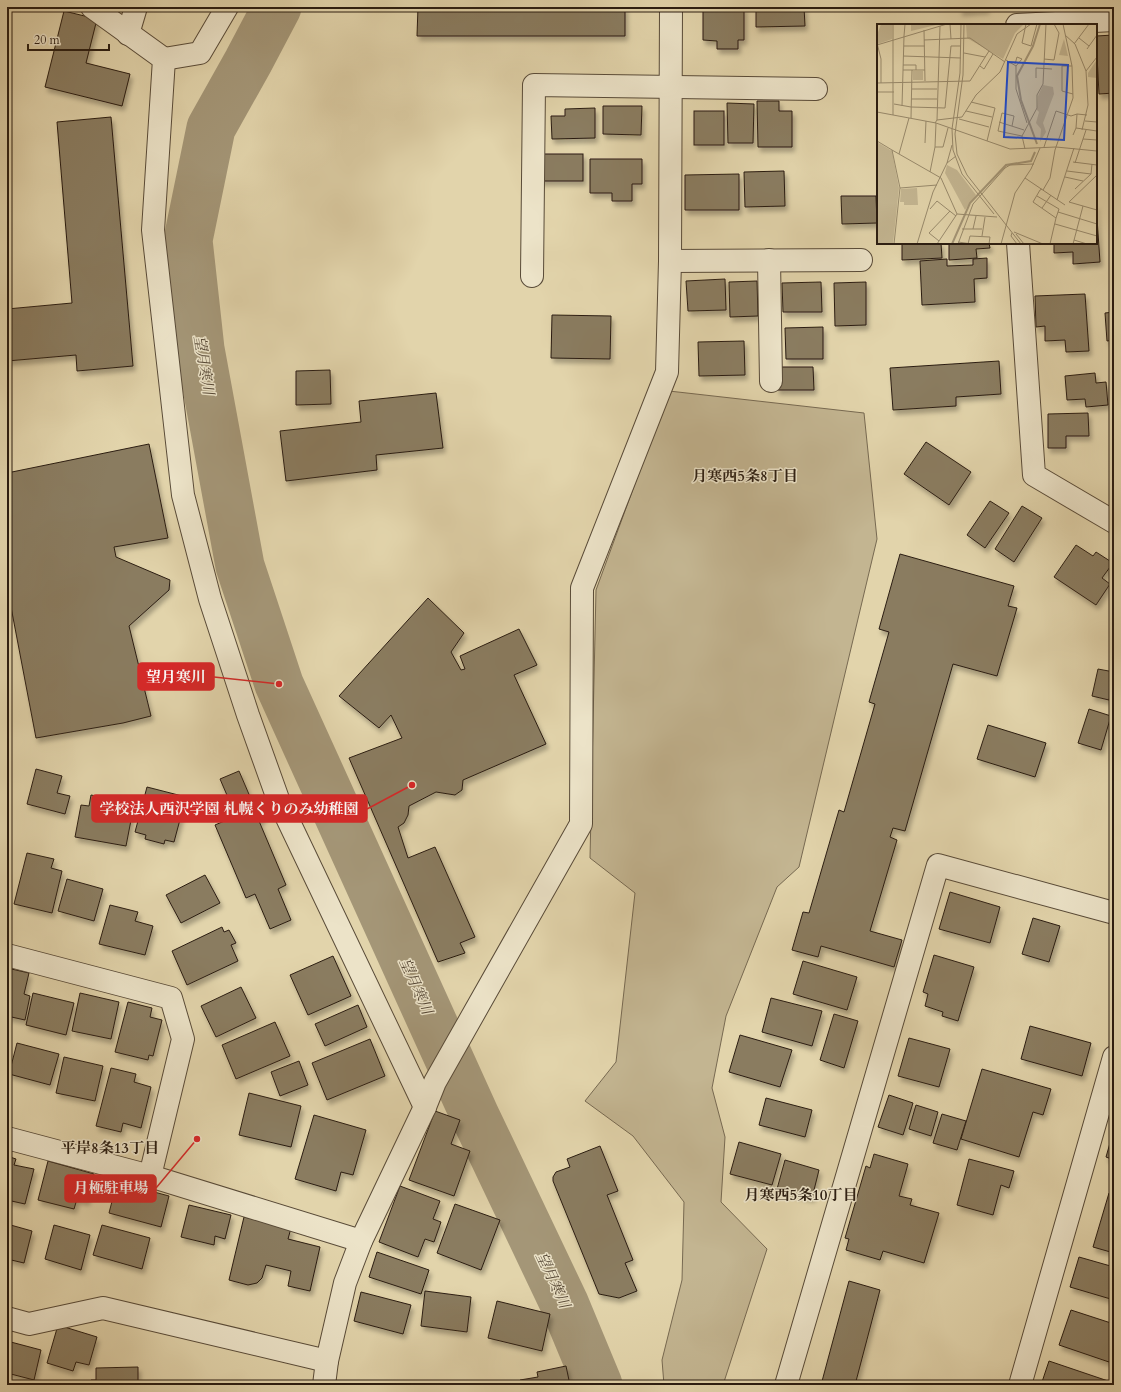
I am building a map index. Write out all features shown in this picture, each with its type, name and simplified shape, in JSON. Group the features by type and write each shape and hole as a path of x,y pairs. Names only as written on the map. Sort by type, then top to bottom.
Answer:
{"street":[{"path":"92,7 164,59 200,53 227,7"},
{"path":"128,34 136,7"},
{"path":"324,1385 327,1361 345,1283 361,1241 425,1107 435,1082 581,824 582,588 667,372 670,261 671,7"},
{"path":"1036,24 1114,20"},
{"path":"164,59 153,230 183,495 210,599 248,715 278,799 425,1107"},
{"path":"532,276 534,85 816,89"},
{"path":"1018,244 1034,475 1114,522"},
{"path":"769,260 771,381"},
{"path":"670,261 862,260"},
{"path":"786,1385 938,865 1114,913"},
{"path":"7,955 171,998 183,1038 150,1176"},
{"path":"1020,1385 1114,1057"},
{"path":"7,1138 150,1176 361,1241"},
{"path":"7,1318 29,1324 103,1308 327,1361"}],"shaded area":[{"path":"669,391 864,413 877,539 799,867 777,887 726,1016 712,1088 725,1137 721,1202 767,1249 723,1385 664,1385 662,1360 682,1280 684,1202 633,1136 585,1101 616,1062 635,893 590,858 596,590"}],"building":[{"path":"418,7 625,7 625,36 417,36"},
{"path":"703,7 744,7 744,40 738,40 738,49 717,49 717,41 703,40"},
{"path":"756,7 804,7 805,26 756,27"},
{"path":"960,7 987,7 987,9 960,11"},
{"path":"64,11 97,19 86,63 130,74 122,106 45,87"},
{"path":"1114,35 1114,93 1099,94 1097,36"},
{"path":"757,101 779,101 779,111 792,111 792,147 758,147"},
{"path":"727,103 754,104 753,143 728,143"},
{"path":"603,106 642,106 641,135 603,134"},
{"path":"595,108 595,138 552,139 551,116 565,116 565,109"},
{"path":"694,111 724,111 724,145 694,145"},
{"path":"111,117 133,366 77,371 76,355 7,361 7,309 72,303 57,122"},
{"path":"539,154 583,154 583,181 539,181"},
{"path":"590,159 642,159 642,184 632,184 632,201 612,201 612,193 590,193"},
{"path":"784,171 785,206 745,207 744,172"},
{"path":"739,174 739,210 685,210 685,175"},
{"path":"841,196 876,196 877,223 842,224"},
{"path":"1097,218 1100,262 1073,264 1073,252 1054,253 1054,244 1097,244"},
{"path":"902,244 941,244 942,258 902,260"},
{"path":"949,244 989,244 990,248 976,249 977,258 949,260"},
{"path":"987,258 987,278 974,279 975,302 922,305 920,261 947,259 947,266 973,265 973,259"},
{"path":"725,279 726,310 688,311 686,281"},
{"path":"757,281 758,316 730,317 729,282"},
{"path":"821,282 822,312 783,312 782,283"},
{"path":"866,282 866,325 835,326 834,283"},
{"path":"1085,294 1089,351 1066,352 1065,340 1045,341 1045,326 1036,327 1035,296"},
{"path":"1114,312 1114,340 1107,341 1105,313"},
{"path":"552,315 611,316 610,359 551,358"},
{"path":"823,327 823,359 786,359 785,328"},
{"path":"744,341 745,375 699,376 698,342"},
{"path":"999,361 1001,394 956,397 956,406 893,410 890,368"},
{"path":"776,367 813,367 814,390 777,390"},
{"path":"330,370 331,404 296,405 296,371"},
{"path":"1095,373 1096,383 1106,382 1108,405 1086,407 1085,399 1067,400 1065,376"},
{"path":"436,393 443,448 376,455 377,470 286,481 280,431 361,422 359,401"},
{"path":"1088,413 1089,436 1066,436 1066,448 1048,448 1048,414"},
{"path":"926,442 971,472 949,505 904,474"},
{"path":"149,444 168,538 114,547 116,557 170,580 169,590 129,626 151,716 123,723 36,738 7,586 7,473"},
{"path":"990,501 1009,513 985,548 967,535"},
{"path":"1022,506 1042,518 1014,562 995,549"},
{"path":"1076,545 1093,556 1096,552 1113,563 1102,578 1110,584 1096,605 1054,577"},
{"path":"900,554 1014,586 1008,606 1017,608 997,676 953,664 905,831 893,828 890,837 897,840 870,931 902,940 894,967 821,946 818,957 792,950 803,912 809,913 839,810 844,812 875,704 869,702 889,632 879,629"},
{"path":"428,598 464,633 451,652 461,670 465,669 460,656 519,629 537,665 514,675 546,744 463,780 462,790 455,795 436,792 409,806 408,815 404,823 398,827 408,858 435,847 475,937 460,943 465,953 438,962 349,758 402,738 391,715 379,728 339,696"},
{"path":"1098,669 1114,672 1114,680 1109,700 1092,696"},
{"path":"1089,709 1111,716 1101,750 1078,743"},
{"path":"988,725 1046,743 1035,777 977,759"},
{"path":"36,769 62,776 57,793 70,796 65,814 27,804"},
{"path":"239,771 254,806 258,804 264,818 259,821 286,885 278,889 291,920 270,929 255,894 246,898 215,825 236,816 220,779"},
{"path":"147,787 190,798 186,813 182,812 174,842 165,840 164,844 145,839 146,835 135,832"},
{"path":"91,795 124,801 121,813 132,815 126,846 75,837 81,805 89,806"},
{"path":"27,853 54,859 51,868 62,871 52,913 14,904"},
{"path":"205,875 220,903 181,923 166,895"},
{"path":"67,879 103,889 94,921 58,911"},
{"path":"950,892 1000,907 990,943 939,929"},
{"path":"110,905 138,912 135,921 153,926 145,955 99,944"},
{"path":"1033,918 1060,926 1049,962 1022,954"},
{"path":"222,927 224,932 229,930 236,943 231,945 238,961 187,985 172,951"},
{"path":"934,955 974,967 958,1021 942,1016 943,1012 925,1006 928,994 923,992"},
{"path":"333,956 351,996 308,1015 290,975"},
{"path":"803,961 857,977 847,1010 793,994"},
{"path":"7,968 29,973 24,994 30,996 25,1020 7,1016"},
{"path":"241,987 256,1018 216,1037 201,1006"},
{"path":"33,993 74,1003 66,1035 26,1025"},
{"path":"80,993 119,1002 111,1039 72,1031"},
{"path":"771,998 822,1011 812,1046 762,1032"},
{"path":"128,1002 152,1008 150,1017 162,1020 153,1056 149,1055 148,1060 115,1052"},
{"path":"358,1005 367,1027 325,1046 315,1024"},
{"path":"834,1014 858,1021 844,1068 820,1060"},
{"path":"275,1022 290,1056 236,1079 222,1045"},
{"path":"1030,1026 1091,1043 1082,1076 1021,1059"},
{"path":"740,1035 792,1050 780,1087 729,1072"},
{"path":"909,1038 950,1049 939,1087 898,1076"},
{"path":"370,1039 385,1076 327,1100 312,1063"},
{"path":"17,1043 59,1054 50,1085 9,1074"},
{"path":"64,1057 103,1066 95,1101 56,1093"},
{"path":"299,1061 308,1085 280,1096 271,1072"},
{"path":"111,1068 136,1074 134,1082 151,1087 141,1128 123,1123 121,1132 96,1126"},
{"path":"982,1069 1051,1089 1043,1115 1033,1112 1019,1157 961,1139"},
{"path":"249,1093 301,1106 291,1147 239,1135"},
{"path":"889,1095 913,1103 903,1135 878,1127"},
{"path":"766,1098 812,1110 805,1137 759,1125"},
{"path":"916,1105 938,1112 931,1136 909,1129"},
{"path":"435,1111 460,1120 451,1144 470,1151 454,1196 409,1180"},
{"path":"942,1114 966,1121 957,1150 933,1143"},
{"path":"314,1115 366,1130 353,1175 341,1172 336,1191 295,1179"},
{"path":"739,1142 781,1154 772,1185 730,1174"},
{"path":"1110,1143 1114,1145 1114,1160 1106,1157"},
{"path":"600,1146 618,1191 607,1195 633,1260 625,1263 637,1291 619,1298 599,1294 553,1181 553,1177 556,1172 570,1167 567,1159"},
{"path":"874,1154 908,1164 899,1196 912,1199 910,1205 939,1213 924,1263 883,1251 880,1260 846,1250 849,1239 845,1238 866,1166 870,1168"},
{"path":"7,1156 16,1159 14,1165 34,1169 25,1204 7,1200"},
{"path":"969,1159 1014,1171 1009,1188 1001,1185 993,1215 957,1205"},
{"path":"785,1160 819,1170 812,1198 777,1189"},
{"path":"48,1161 94,1174 87,1201 77,1199 74,1209 38,1200"},
{"path":"117,1182 169,1196 161,1227 109,1213"},
{"path":"400,1186 440,1201 433,1219 441,1222 434,1242 425,1239 418,1257 379,1242"},
{"path":"1109,1193 1114,1194 1114,1253 1093,1247"},
{"path":"455,1204 500,1220 481,1270 437,1253"},
{"path":"189,1205 231,1215 225,1239 215,1236 214,1245 181,1237"},
{"path":"244,1217 291,1228 288,1239 320,1247 310,1291 288,1286 291,1271 266,1265 262,1278 257,1283 248,1285 229,1280"},
{"path":"7,1224 32,1231 24,1263 7,1259"},
{"path":"54,1225 90,1235 81,1270 45,1259"},
{"path":"102,1225 150,1238 142,1269 93,1255"},
{"path":"377,1252 429,1270 421,1294 369,1277"},
{"path":"1079,1257 1114,1267 1114,1300 1070,1287"},
{"path":"849,1281 880,1290 855,1385 821,1385"},
{"path":"425,1291 471,1297 467,1332 421,1326"},
{"path":"361,1292 411,1305 403,1334 354,1321"},
{"path":"497,1301 550,1314 542,1351 488,1338"},
{"path":"1071,1310 1114,1324 1114,1348 1109,1362 1059,1345"},
{"path":"58,1325 97,1337 89,1365 76,1362 73,1371 47,1363"},
{"path":"7,1341 41,1350 34,1380 7,1373"},
{"path":"1049,1361 1114,1383 1114,1385 1041,1385"},
{"path":"566,1366 570,1385 521,1385 520,1380 538,1377 537,1372"},
{"path":"138,1367 138,1385 91,1385 91,1380 96,1380 96,1368"}],"waterway":[{"name":"望月寒川","path":"277,7 211,128 188,240 200,349 240,566 279,684 475,1116 564,1303 598,1385"}],"place":[{"name":"望月寒川","path":"279,684"},
{"name":"学校法人西沢学園 札幌くりのみ幼稚園","path":"412,785"},
{"name":"月極駐車場","path":"197,1139"}],"district":[{"name":"月寒西5条8丁目","path":"745,476"},
{"name":"平岸8条13丁目","path":"110,1148"},
{"name":"月寒西5条10丁目","path":"801,1195"}]}
